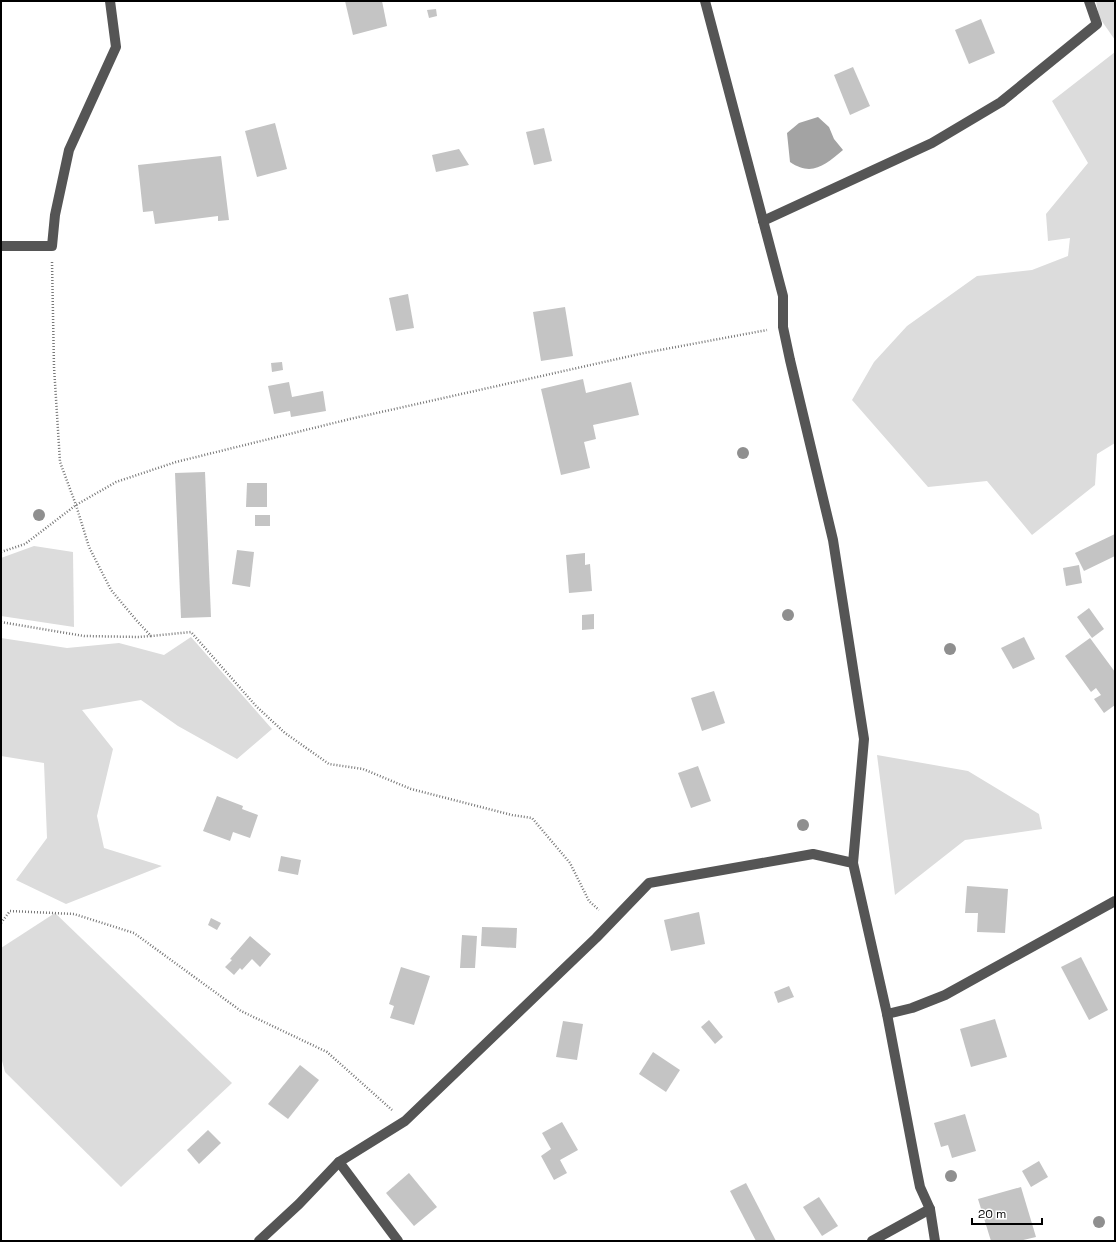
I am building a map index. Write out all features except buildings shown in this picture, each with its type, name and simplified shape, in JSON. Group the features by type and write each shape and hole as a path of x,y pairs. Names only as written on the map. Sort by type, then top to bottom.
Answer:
{"street":[{"path":"1,246 52,246 54,216 69,150 116,47 110,1"},
{"path":"705,1 783,296 784,327 795,382 833,540 864,739 854,863 887,1014 920,1187 930,1209 935,1241"},
{"path":"763,220 932,143 1001,102 1097,24 1089,1"},
{"path":"259,1241 339,1162 405,1121 612,922 649,884 813,854 854,863"},
{"path":"887,1014 912,1008 945,996 1115,901"},
{"path":"339,1162 398,1241"},
{"path":"872,1241 930,1209"}],"path":[{"path":"52,246 54,367 60,462 76,505 89,547 111,590 150,636"},
{"path":"1,552 26,544 76,505 116,482 176,462 350,419 644,353 784,327"},
{"path":"1,622 84,636 139,637 191,632 256,706 285,733 329,764 363,769 411,789 532,818 570,863 589,901 612,922"},
{"path":"1,923 10,911 74,914 134,933 241,1011 327,1052 405,1121"}],"shaded area":[{"path":"1096,1 1115,1 1115,40 1099,17"},
{"path":"1115,52 1115,443 1097,454 1095,485 1032,535 987,481 928,487 852,400 874,362 907,326 977,276 1032,270 1068,256 1070,238 1048,241 1046,214 1088,163 1052,101"},
{"path":"818,117 829,127 834,139 843,150 818,167 805,169 790,162 787,133 799,123"},
{"path":"34,546 73,552 74,627 1,616 1,558"},
{"path":"191,637 272,729 237,759 178,726 141,700 82,710 113,749 97,816 104,848 162,866 66,904 16,880 47,838 44,763 1,756 1,638 67,648 119,643 164,655"},
{"path":"877,755 968,771 1039,814 1042,829 965,840 895,895"},
{"path":"55,913 232,1083 121,1187 5,1072 1,1057 1,948"}]}
